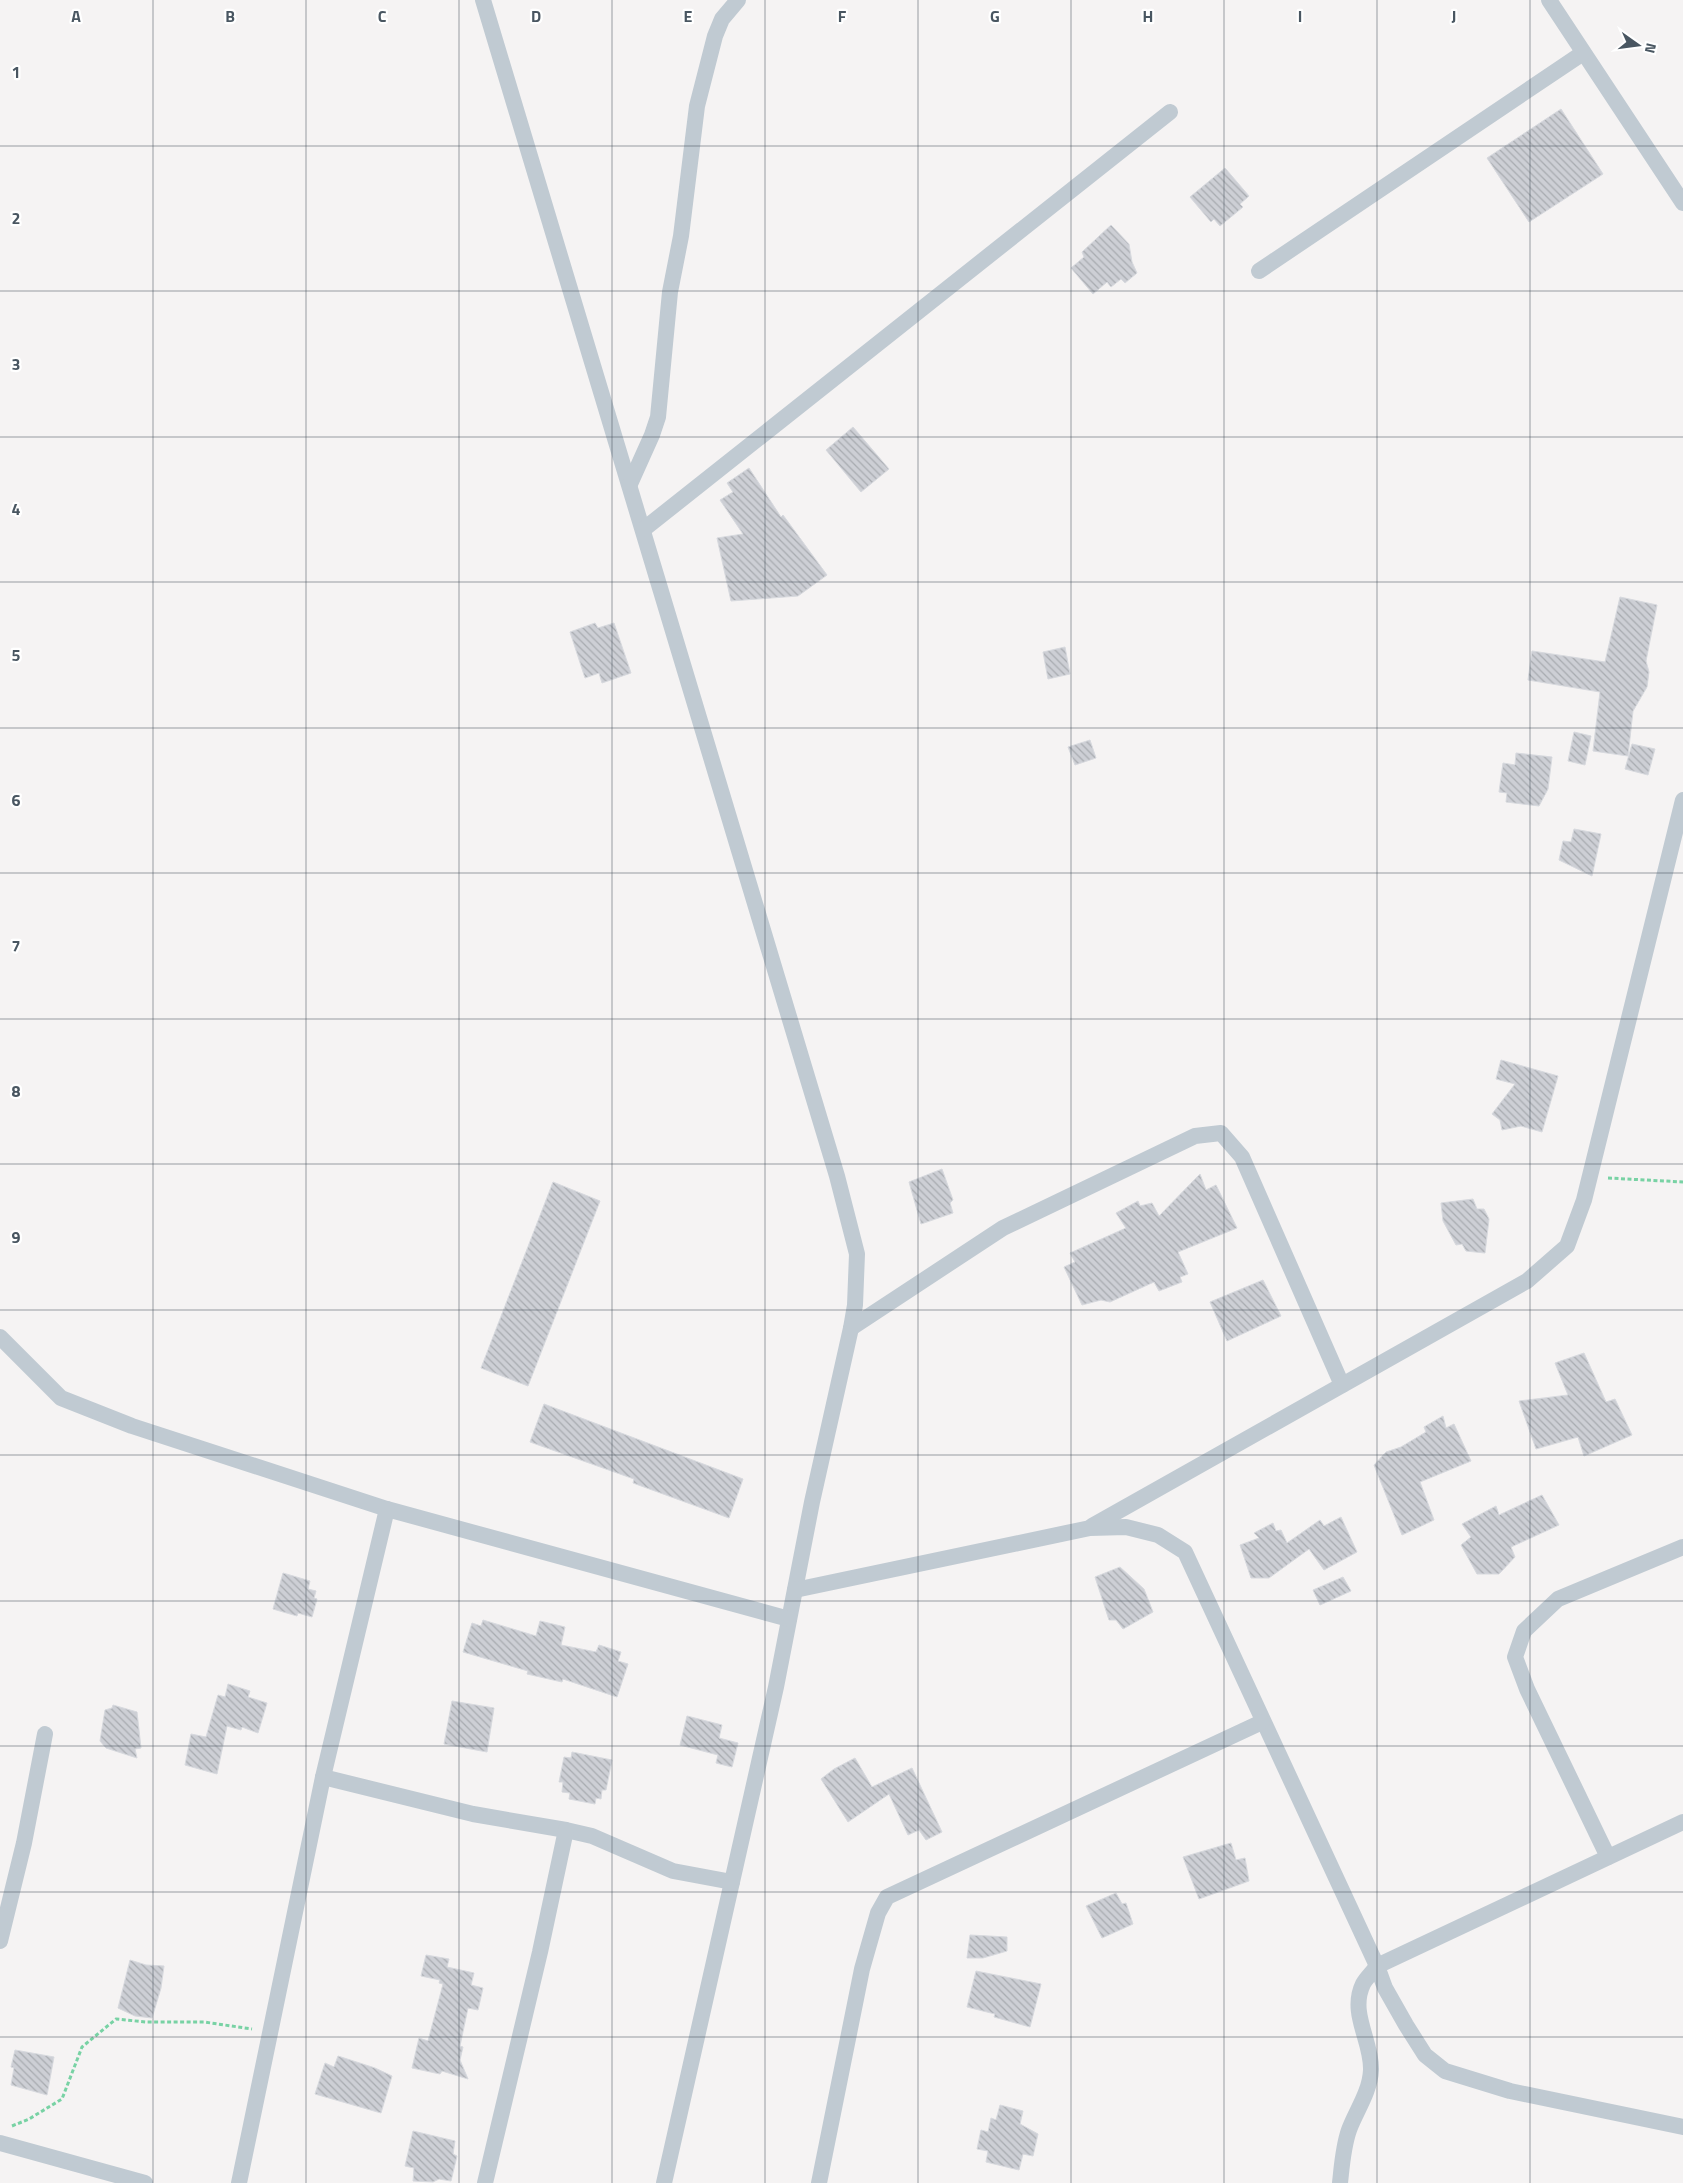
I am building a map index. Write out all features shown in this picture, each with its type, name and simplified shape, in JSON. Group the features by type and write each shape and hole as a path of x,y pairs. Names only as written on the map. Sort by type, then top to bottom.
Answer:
{"street":[{"path":"483,0 838,1176 856,1254 855,1305 851,1328 812,1502 776,1687 664,2183"},
{"path":"630,484 658,417 670,292 681,236 697,106 715,36 722,19 738,0"},
{"path":"1549,0 1683,203"},
{"path":"1260,271 1583,53"},
{"path":"644,529 1170,112"},
{"path":"1090,1528 1527,1281 1567,1246 1584,1200 1590,1177 1683,800"},
{"path":"851,1328 1003,1228 1195,1136 1221,1133 1242,1157 1342,1385"},
{"path":"0,1337 61,1398 132,1426 387,1508 788,1618"},
{"path":"238,2183 323,1777 387,1508"},
{"path":"795,1590 1090,1528 1126,1527 1158,1535 1185,1552 1262,1722 1377,1966 1385,1988 1426,2055 1445,2071 1510,2091 1683,2127"},
{"path":"1608,1857 1527,1689 1515,1657 1524,1631 1558,1599 1683,1547"},
{"path":"819,2183 862,1969 878,1913 887,1897 1262,1722"},
{"path":"0,1941 24,1843 44,1734"},
{"path":"323,1777 473,1814 592,1836 673,1871 732,1882"},
{"path":"1340,2183 1343,2151 1348,2132 1364,2098 1371,2069 1368,2048 1359,2018 1360,1998 1363,1984 1377,1966 1683,1822"},
{"path":"485,2183 540,1952 566,1830"},
{"path":"1,2136 145,2183"}],"path":[{"path":"1590,1177 1683,1182"},
{"path":"1,2136 62,2099 82,2047 116,2019 146,2022 204,2022 270,2031"}],"building":[{"path":"1561,109 1603,174 1529,222 1487,158"},
{"path":"1225,168 1249,196 1240,204 1243,207 1220,226 1214,219 1211,222 1190,197"},
{"path":"1111,225 1129,244 1132,262 1137,273 1125,283 1121,279 1111,287 1107,282 1093,294 1071,268 1084,257 1082,252"},
{"path":"853,427 889,469 861,492 826,450"},
{"path":"749,468 781,517 783,515 827,575 798,596 731,601 717,538 743,534 720,500 733,492 727,483"},
{"path":"1620,597 1657,605 1646,661 1649,672 1647,687 1633,711 1628,756 1593,751 1600,692 1528,680 1532,651 1605,662"},
{"path":"595,623 598,628 614,623 631,673 602,683 599,673 585,678 570,632"},
{"path":"1065,647 1070,674 1048,679 1043,652"},
{"path":"1574,732 1591,736 1585,765 1568,761"},
{"path":"1090,740 1096,758 1075,765 1068,747"},
{"path":"1632,744 1655,749 1648,775 1625,769"},
{"path":"1516,753 1552,757 1548,789 1539,806 1506,802 1507,793 1499,792 1503,763 1515,765"},
{"path":"1574,829 1601,834 1592,876 1559,860 1563,841 1571,842"},
{"path":"1501,1060 1558,1076 1542,1132 1521,1126 1502,1130 1500,1120 1492,1114 1515,1084 1496,1079"},
{"path":"942,1169 953,1200 950,1203 953,1213 921,1224 909,1182"},
{"path":"1200,1174 1206,1190 1216,1185 1237,1228 1178,1252 1188,1274 1180,1277 1182,1282 1159,1291 1154,1282 1110,1302 1101,1300 1082,1305 1064,1267 1075,1262 1070,1253 1126,1228 1116,1213 1138,1201 1140,1206 1152,1203 1159,1216"},
{"path":"553,1182 600,1201 528,1386 481,1368"},
{"path":"1473,1199 1477,1209 1484,1209 1489,1219 1485,1253 1466,1251 1462,1244 1456,1245 1443,1221 1441,1203"},
{"path":"1263,1280 1281,1316 1227,1341 1210,1302"},
{"path":"1584,1353 1606,1402 1615,1399 1632,1435 1584,1456 1578,1437 1536,1449 1519,1401 1568,1395 1555,1363"},
{"path":"544,1404 743,1479 729,1518 633,1483 634,1479 530,1442"},
{"path":"1443,1416 1446,1428 1454,1424 1471,1461 1420,1482 1434,1520 1402,1535 1374,1465 1386,1452 1401,1447 1426,1432 1424,1427"},
{"path":"1542,1495 1559,1525 1511,1547 1515,1557 1499,1574 1477,1574 1461,1545 1471,1537 1462,1524 1496,1506 1499,1515"},
{"path":"1341,1517 1357,1552 1324,1570 1309,1549 1269,1578 1251,1578 1240,1545 1259,1538 1254,1533 1273,1523 1276,1531 1281,1530 1287,1543 1320,1520 1324,1526"},
{"path":"1120,1567 1144,1589 1153,1612 1123,1629 1116,1620 1109,1620 1095,1577"},
{"path":"283,1573 310,1581 308,1589 316,1591 314,1598 317,1599 312,1617 298,1613 297,1616 273,1609"},
{"path":"1343,1577 1351,1591 1320,1605 1313,1590"},
{"path":"483,1620 536,1636 540,1621 565,1627 561,1645 596,1652 599,1645 621,1652 618,1661 628,1664 617,1697 563,1679 562,1682 527,1674 528,1671 463,1652 472,1623 481,1626"},
{"path":"228,1684 250,1691 248,1697 267,1703 258,1733 242,1727 241,1730 227,1726 217,1774 185,1765 191,1734 206,1737 218,1695 225,1697"},
{"path":"452,1701 494,1708 487,1752 444,1744"},
{"path":"113,1705 137,1712 141,1748 135,1749 137,1758 106,1748 100,1741 105,1710 112,1708"},
{"path":"687,1716 722,1725 719,1738 738,1743 732,1767 716,1763 718,1755 680,1745"},
{"path":"572,1752 612,1760 606,1790 602,1790 601,1799 596,1798 595,1804 569,1799 570,1793 562,1792 563,1782 559,1782 564,1757 571,1758"},
{"path":"855,1758 872,1787 912,1768 942,1832 926,1840 919,1830 908,1835 889,1794 848,1822 821,1779 834,1769"},
{"path":"1231,1843 1236,1860 1245,1858 1249,1881 1199,1899 1183,1857"},
{"path":"1116,1893 1122,1904 1126,1903 1133,1924 1102,1938 1086,1906"},
{"path":"970,1935 1007,1937 1007,1951 983,1958 967,1958"},
{"path":"426,1955 449,1959 447,1967 474,1973 471,1985 483,1988 478,2010 468,2008 460,2046 463,2047 460,2060 468,2079 442,2071 440,2074 412,2068 419,2038 428,2041 443,1984 439,1983 440,1980 421,1976"},
{"path":"130,1960 146,1965 164,1966 161,1988 152,2018 135,2016 118,2008"},
{"path":"976,1971 1041,1984 1030,2027 994,2017 995,2014 967,2007"},
{"path":"15,2050 54,2057 47,2095 11,2085 14,2068 11,2067"},
{"path":"338,2056 375,2068 392,2076 381,2113 315,2094 325,2063 334,2067"},
{"path":"1000,2105 1023,2111 1020,2124 1038,2134 1033,2156 1023,2154 1019,2170 986,2162 988,2151 977,2149 981,2130 988,2132 991,2118 996,2120"},
{"path":"413,2131 455,2141 453,2154 457,2156 451,2181 439,2179 433,2182 413,2181 414,2168 405,2166"}]}
